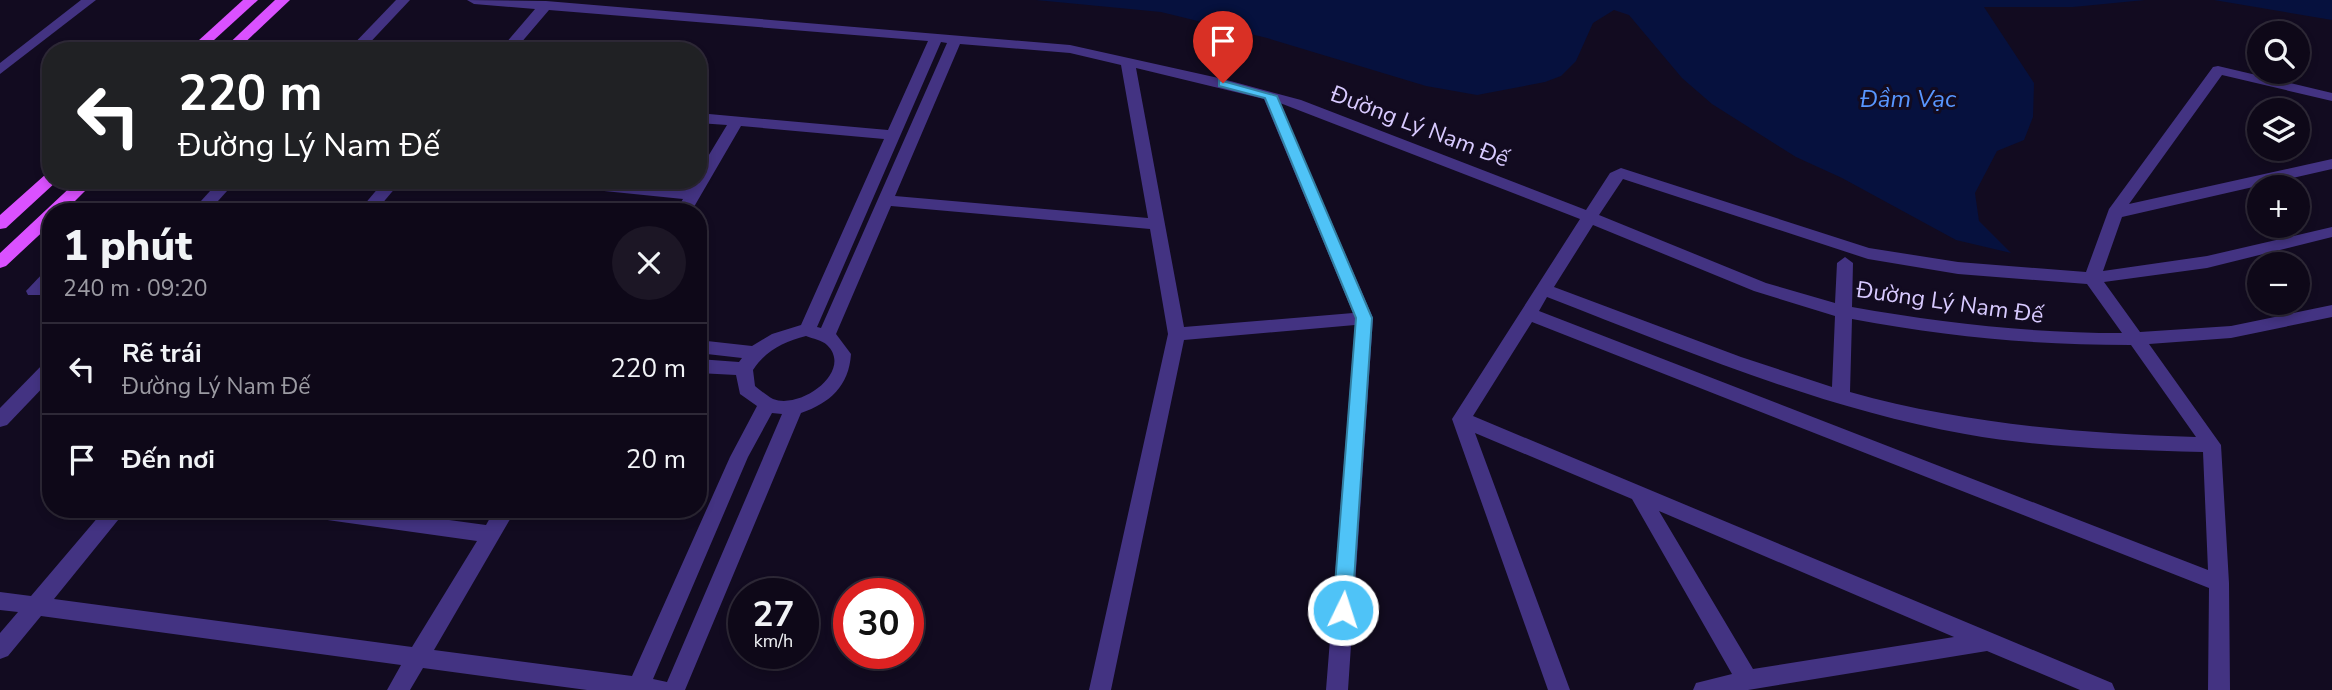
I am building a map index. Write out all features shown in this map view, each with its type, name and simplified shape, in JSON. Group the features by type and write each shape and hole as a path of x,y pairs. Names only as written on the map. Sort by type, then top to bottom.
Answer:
{"main road":[{"path":"204,42 251,0"},
{"path":"238,42 283,0"},
{"path":"0,223 42,186"},
{"path":"64,203 79,189"},
{"path":"0,262 42,224"}],"street":[{"path":"0,70 89,0"},
{"path":"363,42 403,0"},
{"name":"Đường Lý Nam Đế","path":"474,0 937,36 1070,49 1128,62 1296,103 1760,287 1845,311 1933,328 2046,339 2134,339 2231,332 2332,312"},
{"path":"514,42 546,5"},
{"path":"807,330 937,36"},
{"path":"827,334 956,38"},
{"path":"1100,690 1177,334 1128,62"},
{"path":"2092,278 2115,213 2218,70 2332,97"},
{"path":"1270,96 1364,318 1337,690"},
{"path":"707,119 891,135"},
{"path":"707,171 737,121"},
{"path":"2115,213 2332,164"},
{"path":"1461,419 1588,217 1615,177 1627,173 1868,253 1958,268 2092,278 2207,262 2332,232"},
{"path":"207,203 221,189"},
{"path":"374,203 386,189"},
{"path":"634,189 693,195"},
{"path":"688,203 697,189"},
{"path":"886,200 1158,224"},
{"path":"1841,397 1845,263"},
{"path":"2092,278 2212,445 2219,583 2219,690"},
{"path":"42,283 34,291 42,292"},
{"path":"1542,289 1808,388 1933,421 2080,440 2212,445"},
{"path":"1527,313 2219,583"},
{"path":"1177,334 1364,318"},
{"path":"807,330 827,334 839,344 845,358 842,374 832,389 815,402 793,409 766,406 746,389 744,369 754,352 774,338 807,330"},
{"path":"707,347 754,352"},
{"path":"707,367 744,369"},
{"path":"0,420 42,376"},
{"path":"638,688 740,457 766,406"},
{"path":"674,690 793,409"},
{"path":"1461,419 2104,690"},
{"path":"1461,419 1559,690"},
{"path":"1638,493 1748,680"},
{"path":"0,649 109,518"},
{"path":"372,518 490,534"},
{"path":"398,690 500,518"},
{"path":"0,601 661,690"},
{"path":"1704,690 1748,680 1987,641"}],"water":[{"name":"Đầm Vạc","path":"1036,0 2145,0 2073,7 1984,7 2034,83 2033,117 2024,140 1997,151 1975,193 1979,221 2011,253 1956,240 1842,178 1796,157 1712,104 1682,78 1629,15 1614,10 1593,23 1576,61 1561,76 1545,82 1477,95 1426,86 1267,38 1161,12"},
{"path":"2214,0 2332,0 2332,20"}],"route":[{"path":"1223,83 1270,96 1364,318 1343,610"}]}
